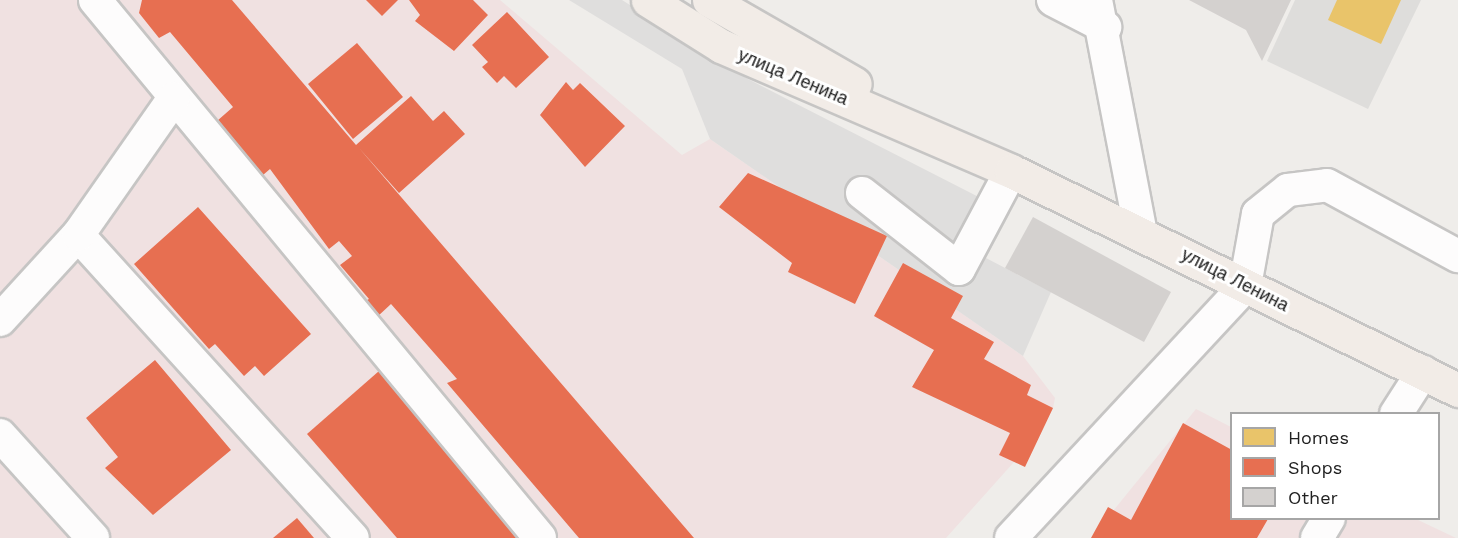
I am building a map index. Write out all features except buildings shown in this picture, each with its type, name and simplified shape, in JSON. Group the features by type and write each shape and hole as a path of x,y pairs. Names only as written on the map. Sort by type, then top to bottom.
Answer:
{"main road":[{"name":"улица Ленина","path":"648,0 721,46 1011,171 1458,390"},
{"name":"улица Ленина","path":"720,4 1011,171"}],"street":[{"path":"95,0 540,538"},
{"path":"1053,0 1101,14 1141,233"},
{"path":"0,320 78,235 174,98"},
{"path":"862,193 959,269 1011,171"},
{"path":"1011,538 1245,286 1258,214 1288,190 1327,185 1458,256"},
{"path":"78,235 353,538"},
{"path":"1397,412 1423,372"},
{"path":"0,435 93,538"},
{"path":"1317,538 1328,520"}],"shaded area":[{"path":"0,0 500,0 682,155 710,139 1023,356 1055,398 1053,408 1040,433 946,538 0,538"},
{"path":"569,0 622,0 748,79 1010,213 986,258 1051,292 1023,356 710,139 682,69"},
{"path":"1295,0 1421,0 1368,109 1267,61"},
{"path":"1196,409 1230,426 1230,520 1418,520 1456,538 1091,538"}]}
